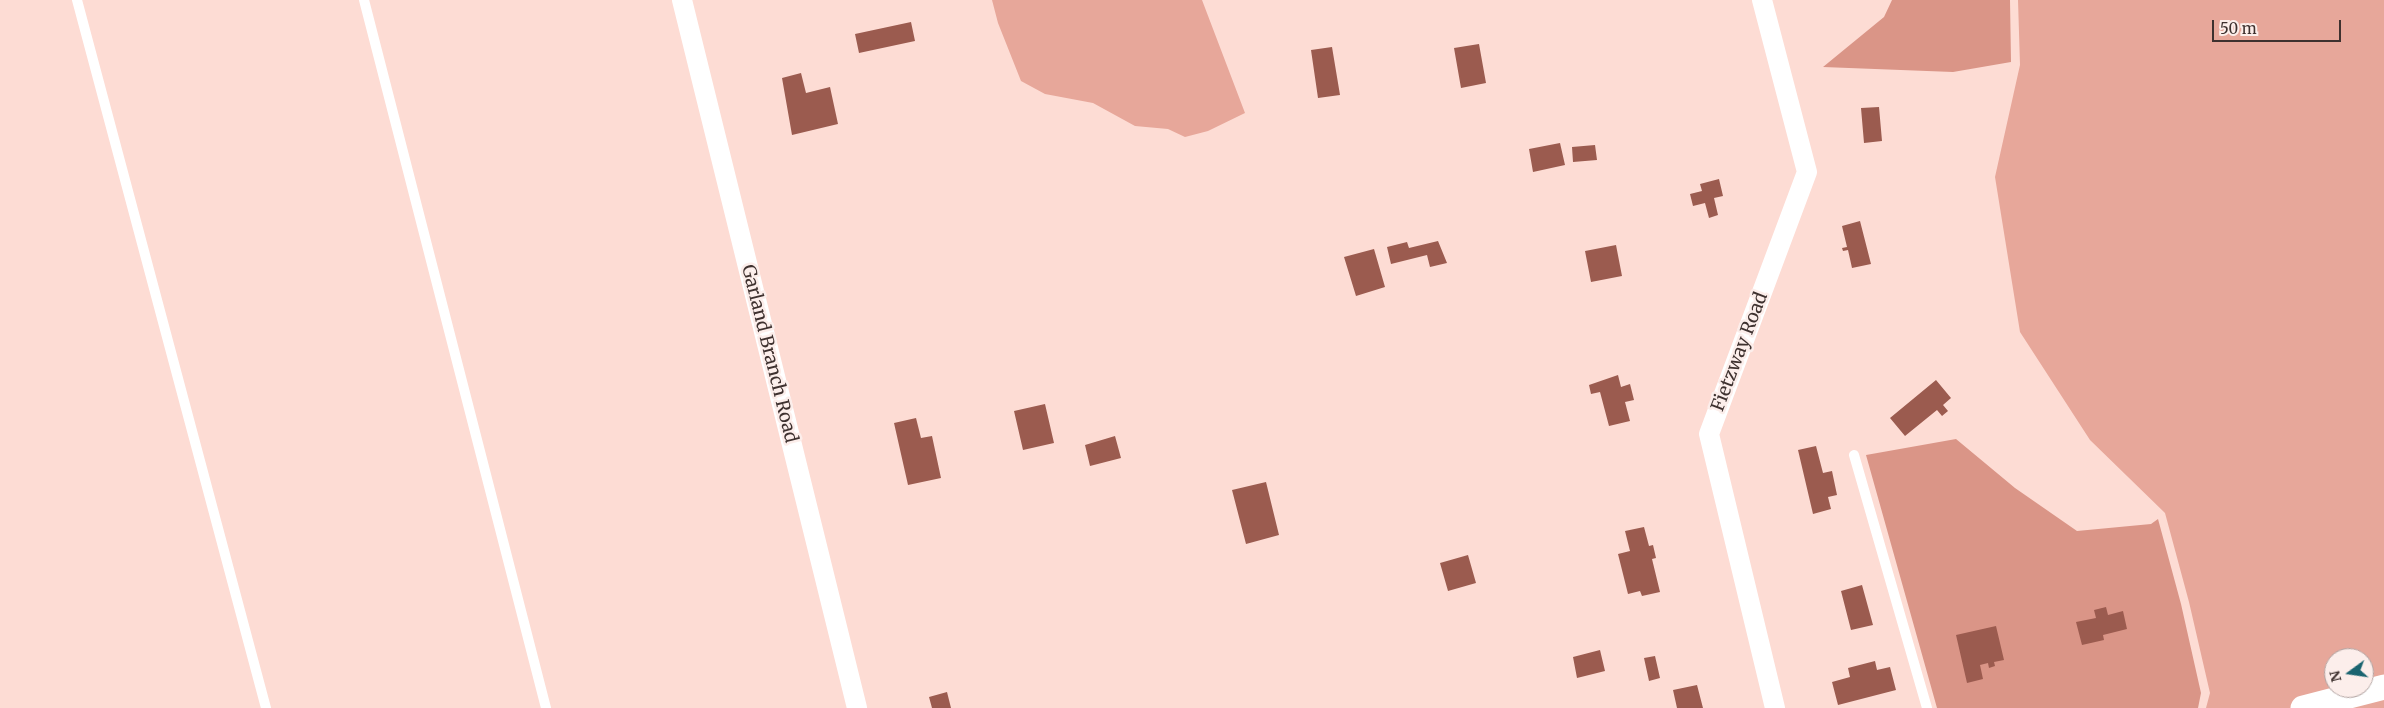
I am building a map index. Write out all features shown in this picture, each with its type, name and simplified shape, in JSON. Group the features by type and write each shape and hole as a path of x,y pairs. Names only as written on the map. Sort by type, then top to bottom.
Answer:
{"street":[{"name":"Garland Branch Road","path":"682,0 857,708"},
{"name":"Fietzway Road","path":"1762,0 1807,172 1709,434 1774,708"},
{"path":"2303,708 2384,687"}],"lane":[{"path":"77,0 266,708"},
{"path":"364,0 546,708"},
{"path":"1854,454 1927,708"}],"shaded area":[{"path":"992,0 1202,0 1245,113 1208,131 1185,137 1168,129 1135,126 1093,103 1045,94 1021,81 998,23"},
{"path":"1892,0 2010,0 2011,62 1953,72 1823,67 1884,17"},
{"path":"2018,0 2384,0 2384,708 2206,708 2210,693 2189,602 2165,513 2090,440 2020,332 1995,177 2020,65"},
{"path":"1956,439 2015,488 2077,531 2151,524 2158,519 2181,604 2201,693 2198,708 1937,708 1866,455"}],"building":[{"path":"911,22 915,41 859,53 855,34"},
{"path":"1479,44 1486,83 1461,88 1454,48"},
{"path":"1332,47 1340,95 1318,98 1311,50"},
{"path":"801,73 806,93 830,87 838,124 792,135 782,78"},
{"path":"1879,107 1882,141 1864,143 1861,108"},
{"path":"1560,143 1565,165 1533,172 1529,149"},
{"path":"1595,145 1597,160 1573,162 1572,147"},
{"path":"1719,179 1723,196 1714,198 1718,215 1709,218 1705,203 1693,206 1690,194 1702,191 1700,184"},
{"path":"1860,221 1871,264 1852,268 1848,250 1843,251 1842,248 1847,247 1842,226"},
{"path":"1438,241 1447,263 1430,267 1427,255 1391,264 1387,247 1407,242 1409,248"},
{"path":"1616,245 1622,276 1591,282 1585,251"},
{"path":"1374,249 1385,287 1356,296 1344,257"},
{"path":"1618,375 1621,387 1630,384 1634,400 1625,402 1630,421 1609,426 1600,392 1591,394 1589,385"},
{"path":"1936,380 1951,398 1943,405 1948,411 1942,416 1937,410 1905,436 1890,418"},
{"path":"1045,404 1054,443 1023,450 1014,411"},
{"path":"916,418 921,438 932,436 941,478 908,485 894,423"},
{"path":"1115,436 1121,458 1090,466 1085,445"},
{"path":"1816,446 1823,473 1832,471 1837,495 1828,497 1831,509 1813,514 1798,450"},
{"path":"1266,482 1279,535 1246,544 1232,490"},
{"path":"1644,527 1649,546 1653,545 1656,558 1652,559 1660,592 1642,596 1640,591 1628,594 1618,554 1630,551 1625,531"},
{"path":"1468,555 1476,583 1448,591 1440,563"},
{"path":"1862,585 1873,625 1851,630 1841,591"},
{"path":"2106,607 2108,615 2123,611 2127,629 2103,635 2104,640 2082,645 2076,622 2096,618 2094,610"},
{"path":"1996,626 2004,660 1994,662 1995,666 1989,668 1988,663 1980,665 1983,679 1967,683 1956,635"},
{"path":"1600,650 1605,671 1577,678 1573,657"},
{"path":"1655,656 1660,678 1649,681 1644,658"},
{"path":"1875,661 1877,670 1890,667 1896,690 1838,705 1832,682 1850,677 1848,668"},
{"path":"1697,685 1703,708 1677,708 1673,690"},
{"path":"947,692 951,708 932,708 929,697"}]}
